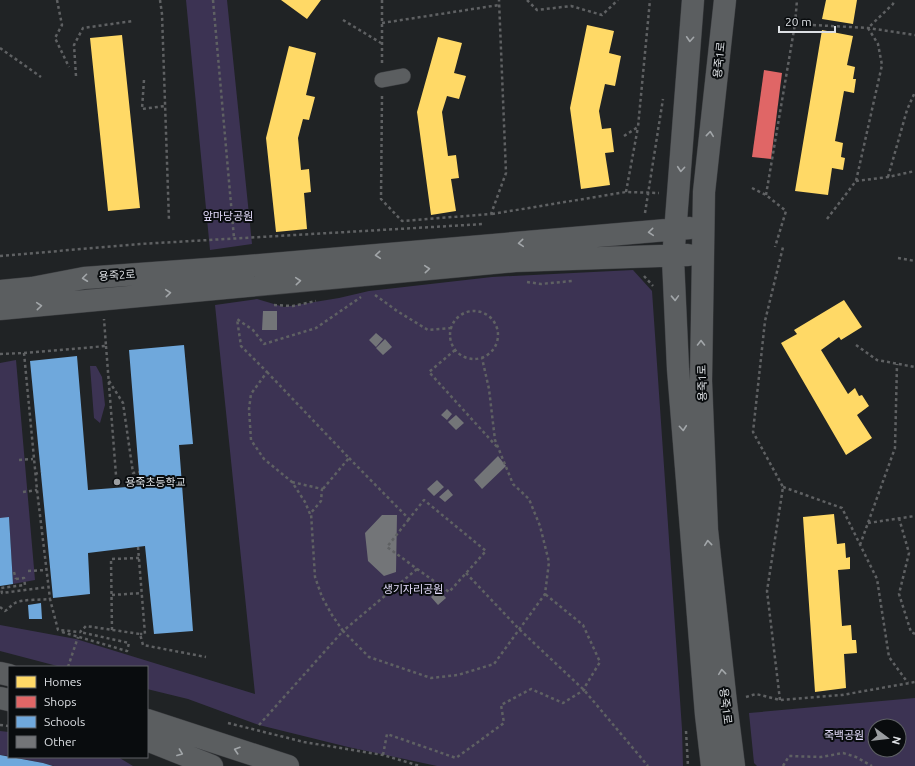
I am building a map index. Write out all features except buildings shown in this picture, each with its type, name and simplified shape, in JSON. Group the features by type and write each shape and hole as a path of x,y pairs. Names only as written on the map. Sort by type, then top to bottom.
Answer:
{"street":[{"path":"693,0 674,256 678,369 706,715 712,766"},
{"name":"용죽1로","path":"725,0 704,192 701,381 707,530 734,766"},
{"path":"382,80 403,76"},
{"name":"용죽2로","path":"0,291 32,288 84,278 236,267 703,227"},
{"path":"0,309 515,261 703,255"},
{"path":"148,720 275,764"},
{"path":"148,740 212,766"}],"path":[{"path":"57,0 62,25 55,38 69,67"},
{"path":"160,0 162,14 169,222"},
{"path":"213,0 234,238"},
{"path":"382,0 381,199 402,221 491,214 626,192 664,193"},
{"path":"491,214 506,173 499,0"},
{"path":"527,0 536,10 571,6 602,15 618,0"},
{"path":"626,192 638,127 650,0"},
{"path":"766,195 795,24 797,0"},
{"path":"868,28 893,4 894,0"},
{"path":"382,23 499,5"},
{"path":"343,20 382,43"},
{"path":"76,76 74,45 83,28 133,21"},
{"path":"795,24 868,28 915,35"},
{"path":"827,219 856,181 882,65 878,44 868,28"},
{"path":"0,48 41,77"},
{"path":"144,80 142,109 165,106"},
{"path":"888,177 907,110 915,92"},
{"path":"640,214 645,214 664,93"},
{"path":"624,136 638,127"},
{"path":"856,181 888,177 915,171"},
{"path":"752,188 766,195 786,211 775,247"},
{"path":"0,256 140,244 486,223"},
{"path":"780,700 767,591 783,487 753,432 765,321 783,248"},
{"path":"898,258 915,261"},
{"path":"643,275 656,289"},
{"path":"526,282 541,284 572,281"},
{"path":"369,291 397,311 428,330 451,328"},
{"path":"363,295 316,328 264,344 253,330 236,319 241,346 409,519"},
{"path":"269,305 293,306 323,300"},
{"path":"466,312 483,312 490,317 497,327 498,340 495,348 489,354 482,358 467,358 460,355 451,343 451,328 454,321 466,312"},
{"path":"104,319 118,488"},
{"path":"856,345 877,360 915,367"},
{"path":"0,354 106,346"},
{"path":"455,350 429,372 499,450"},
{"path":"24,353 35,474 48,587 58,630"},
{"path":"267,372 251,394 249,409 251,440 264,459 292,482 305,502 310,514 315,577 322,597 343,631 369,657 431,678 458,675 494,664 545,594 549,562 540,526 529,499 513,484 495,440 489,389 482,358"},
{"path":"860,545 895,448 897,364"},
{"path":"109,381 123,403 133,474 139,472"},
{"path":"310,514 321,501 322,489 349,458"},
{"path":"19,460 34,459"},
{"path":"35,474 41,472"},
{"path":"292,482 322,489"},
{"path":"783,487 842,508 877,579 889,657 908,683"},
{"path":"23,492 37,490"},
{"path":"424,500 486,551 449,592 417,569 387,547 424,500"},
{"path":"868,523 915,516"},
{"path":"899,518 909,552 899,594 911,632 915,634"},
{"path":"80,632 86,626 145,634 138,547"},
{"path":"112,630 111,559 139,558"},
{"path":"259,725 343,631 417,569"},
{"path":"28,571 46,570"},
{"path":"13,572 16,580 24,578 25,586 1,588 2,593 48,587"},
{"path":"466,573 519,629 584,690 648,766"},
{"path":"112,596 142,593"},
{"path":"383,755 387,734 456,758 504,723 501,705 531,689 563,703 584,690 600,662 583,625 545,594"},
{"path":"0,607 5,610 10,608 14,603 20,601 50,599"},
{"path":"58,630 80,632 129,643 127,651 58,630"},
{"path":"140,634 143,645 206,657"},
{"path":"68,666 78,637"},
{"path":"726,704 756,694 780,700 842,695 915,682"},
{"path":"220,721 304,742 383,755 420,766"},
{"path":"686,728 688,766"},
{"path":"783,766 789,756 821,757 843,753 856,757 872,766"}],"green space":[{"name":"앞마당공원","path":"186,0 227,0 252,244 210,250"},
{"name":"생기자리공원","path":"633,270 652,291 682,729 683,766 437,766 348,747 259,725 188,699 148,689 148,666 57,666 0,651 0,625 76,639 255,694 215,305 257,299 284,307 339,298 369,291 492,277"},
{"path":"16,360 35,580 13,584 9,518 0,518 0,363"},
{"path":"90,366 96,366 102,377 105,405 100,423 94,418"},
{"name":"죽백공원","path":"915,698 915,766 757,766 754,763 749,713"},
{"path":"0,731 8,732 8,756 0,755"},
{"path":"17,758 120,758 133,766 54,766"}],"place":[{"name":"용죽초등학교","path":"117,482"}]}
